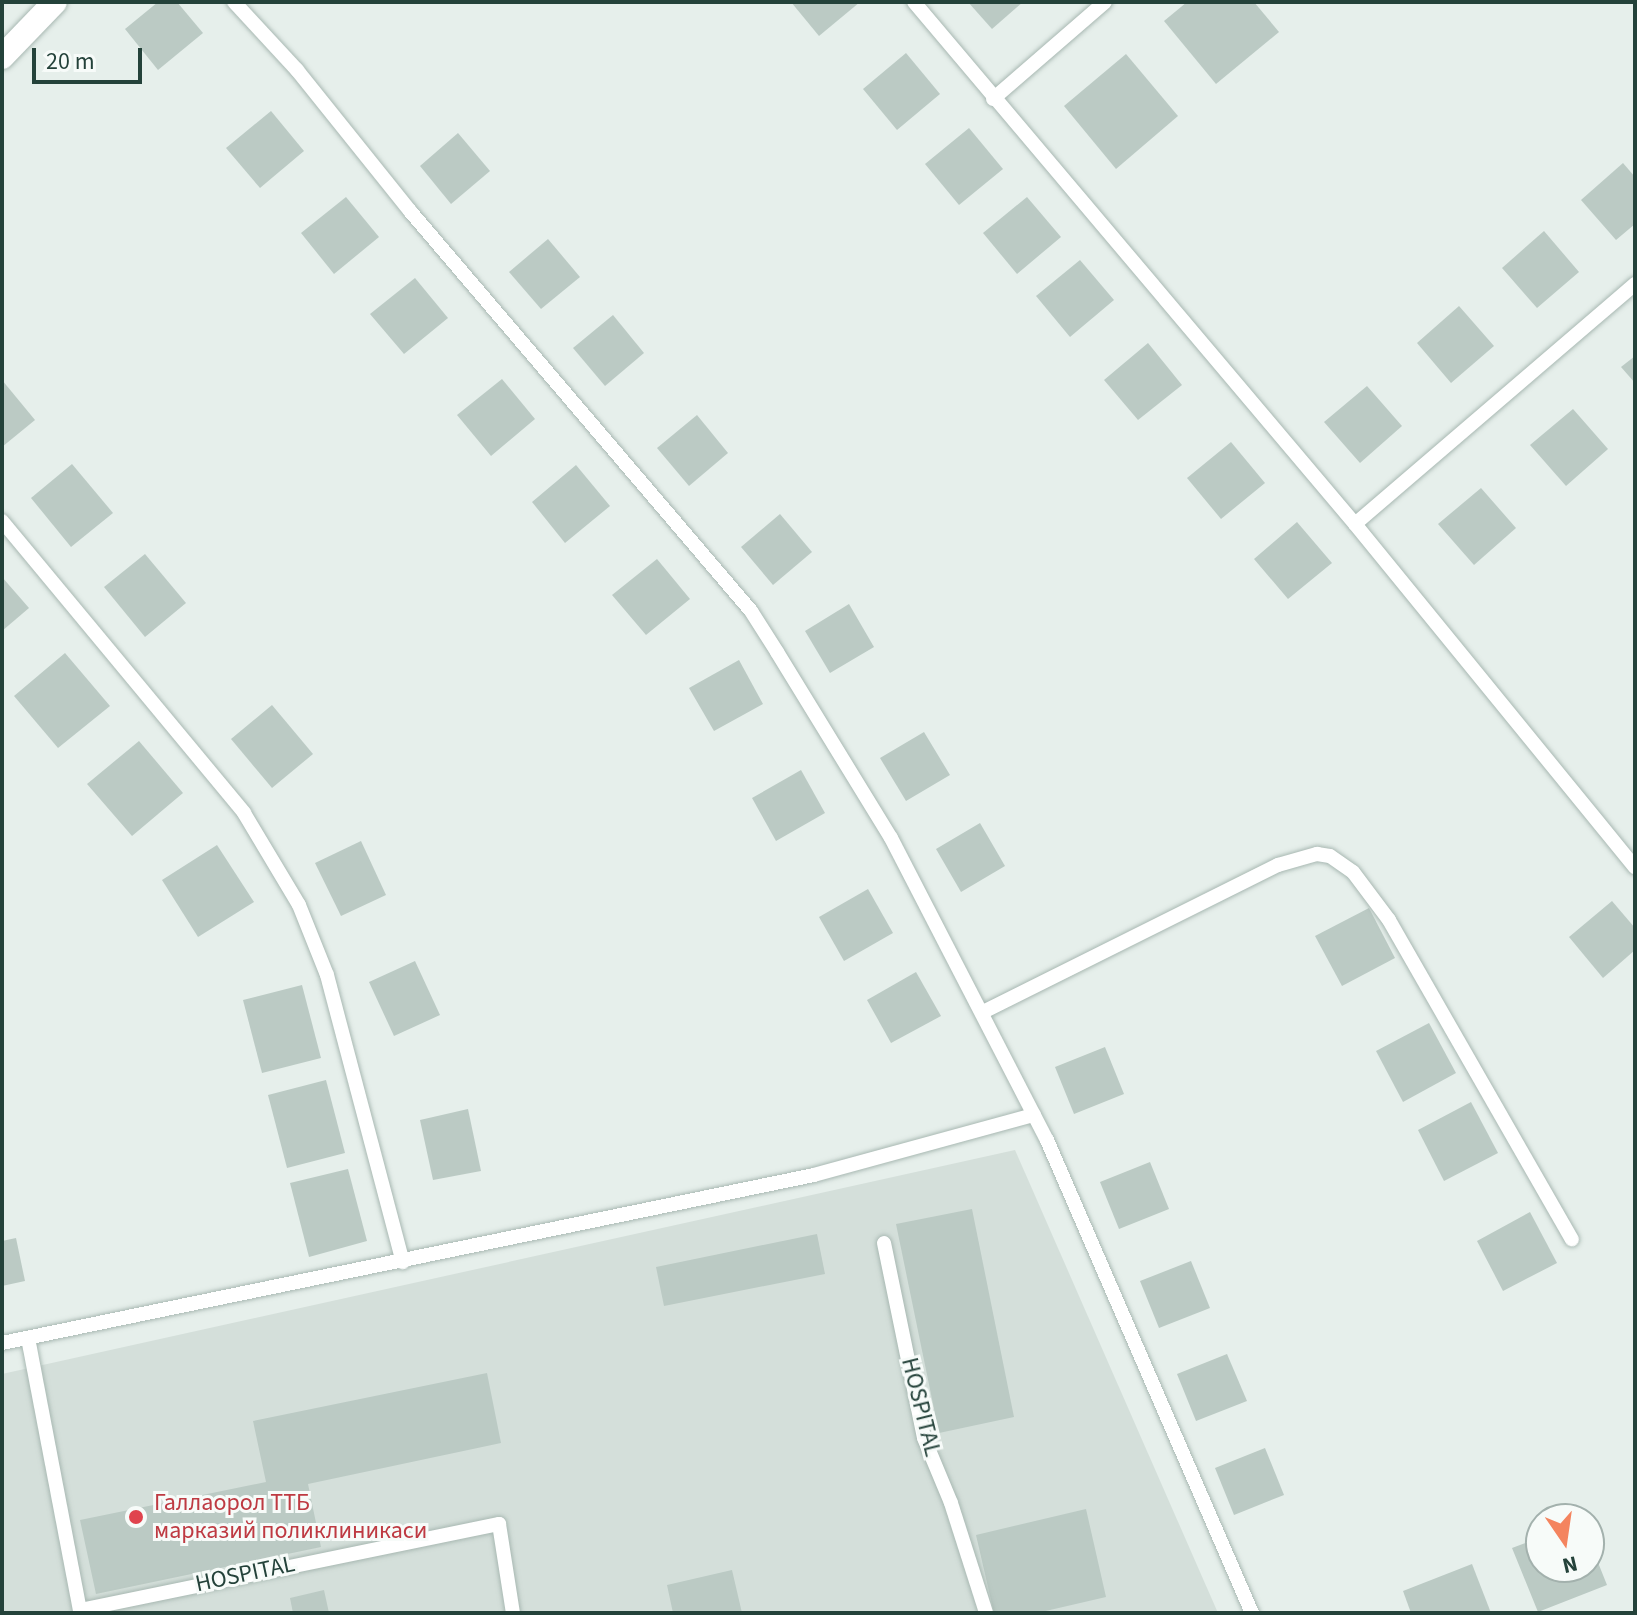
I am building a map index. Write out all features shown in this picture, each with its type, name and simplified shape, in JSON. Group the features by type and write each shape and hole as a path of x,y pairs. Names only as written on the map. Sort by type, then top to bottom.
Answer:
{"street":[{"path":"2,57 55,2"}],"lane":[{"path":"234,2 297,70 410,211 751,611 891,838 983,1012 1034,1115 1252,1613"},
{"path":"914,2 1355,524 1635,867"},
{"path":"993,99 1105,2"},
{"path":"1355,524 1635,284"},
{"path":"2,521 244,813 299,905 339,1015 403,1262"},
{"path":"983,1012 1278,865 1317,854 1330,856 1353,872 1389,920 1572,1239"},
{"path":"2,1343 814,1175 1034,1115"},
{"name":"HOSPITAL","path":"884,1243 924,1438 951,1503 986,1613"},
{"name":"HOSPITAL","path":"28,1338 80,1610 499,1524 513,1613"}],"shaded area":[{"path":"1015,1150 1218,1613 2,1613 2,1374"}],"building":[{"path":"158,2 177,2 203,33 158,70 125,29"},
{"path":"791,2 860,2 819,36"},
{"path":"968,2 1023,2 992,29"},
{"path":"1187,2 1254,2 1279,32 1216,84 1164,21"},
{"path":"906,53 940,94 897,130 863,89"},
{"path":"1126,54 1178,116 1116,169 1064,106"},
{"path":"271,111 304,151 260,188 226,148"},
{"path":"969,128 1003,169 959,205 925,164"},
{"path":"458,133 490,171 451,204 420,166"},
{"path":"1623,163 1635,177 1635,224 1616,240 1581,200"},
{"path":"346,197 379,237 334,274 301,233"},
{"path":"1027,197 1061,237 1017,274 983,233"},
{"path":"1544,231 1579,272 1537,308 1502,268"},
{"path":"548,239 580,277 541,309 509,272"},
{"path":"1080,260 1114,300 1070,337 1036,296"},
{"path":"415,278 448,318 404,354 370,314"},
{"path":"1459,306 1494,346 1451,383 1417,343"},
{"path":"613,315 644,353 605,386 573,348"},
{"path":"1148,343 1182,385 1138,420 1104,380"},
{"path":"1635,356 1635,383 1621,367"},
{"path":"502,379 535,419 491,456 457,415"},
{"path":"2,380 35,420 2,447"},
{"path":"1367,386 1402,426 1360,463 1324,422"},
{"path":"1573,409 1608,449 1566,486 1530,445"},
{"path":"697,415 728,453 689,486 657,448"},
{"path":"1231,442 1265,483 1221,519 1187,478"},
{"path":"72,464 113,513 71,547 31,498"},
{"path":"576,465 610,506 565,543 532,502"},
{"path":"1481,488 1516,528 1474,565 1438,524"},
{"path":"780,514 812,552 773,585 741,547"},
{"path":"1297,522 1332,563 1288,599 1254,559"},
{"path":"145,554 186,603 145,637 104,587"},
{"path":"657,559 690,599 646,635 612,595"},
{"path":"2,577 29,608 2,631"},
{"path":"849,604 874,647 830,673 805,631"},
{"path":"65,653 110,706 58,748 14,696"},
{"path":"739,660 763,704 714,731 689,688"},
{"path":"272,705 313,754 272,788 231,739"},
{"path":"924,732 950,775 906,801 880,758"},
{"path":"139,741 183,793 132,836 87,784"},
{"path":"801,770 825,813 776,841 752,798"},
{"path":"980,823 1005,866 961,892 936,849"},
{"path":"361,841 386,895 341,916 315,863"},
{"path":"217,845 254,902 198,937 162,880"},
{"path":"868,889 893,933 844,961 819,917"},
{"path":"1612,901 1635,928 1635,950 1603,978 1569,937"},
{"path":"1369,908 1395,958 1342,986 1315,936"},
{"path":"415,961 440,1015 394,1036 369,982"},
{"path":"916,972 941,1016 891,1043 867,1000"},
{"path":"302,985 321,1058 262,1073 243,1000"},
{"path":"1429,1023 1456,1073 1403,1102 1376,1051"},
{"path":"1105,1047 1124,1094 1074,1114 1055,1067"},
{"path":"326,1080 345,1153 287,1168 268,1095"},
{"path":"1471,1102 1498,1153 1444,1181 1418,1130"},
{"path":"468,1109 481,1171 433,1180 420,1120"},
{"path":"1150,1162 1169,1209 1119,1229 1100,1182"},
{"path":"348,1169 367,1241 309,1257 290,1183"},
{"path":"972,1209 1014,1417 939,1433 896,1224"},
{"path":"1530,1212 1557,1263 1503,1291 1477,1241"},
{"path":"817,1234 825,1274 664,1306 656,1267"},
{"path":"16,1238 25,1281 2,1286 2,1241"},
{"path":"1191,1261 1210,1308 1159,1328 1140,1281"},
{"path":"1227,1354 1247,1401 1196,1421 1177,1374"},
{"path":"487,1373 501,1443 308,1484 321,1547 96,1594 80,1520 266,1482 253,1421"},
{"path":"1265,1448 1284,1495 1234,1515 1215,1468"},
{"path":"1086,1509 1106,1597 1037,1613 994,1613 976,1535"},
{"path":"1525,1543 1525,1580 1512,1548"},
{"path":"1472,1564 1491,1613 1411,1613 1403,1591"},
{"path":"732,1570 742,1613 673,1613 667,1585"},
{"path":"1605,1580 1607,1585 1538,1612 1526,1583 1605,1583"},
{"path":"324,1590 329,1613 293,1613 290,1598"}],"place":[{"name":"Галлаорол ТТБ марказий поликлиникаси","path":"136,1517"}]}
